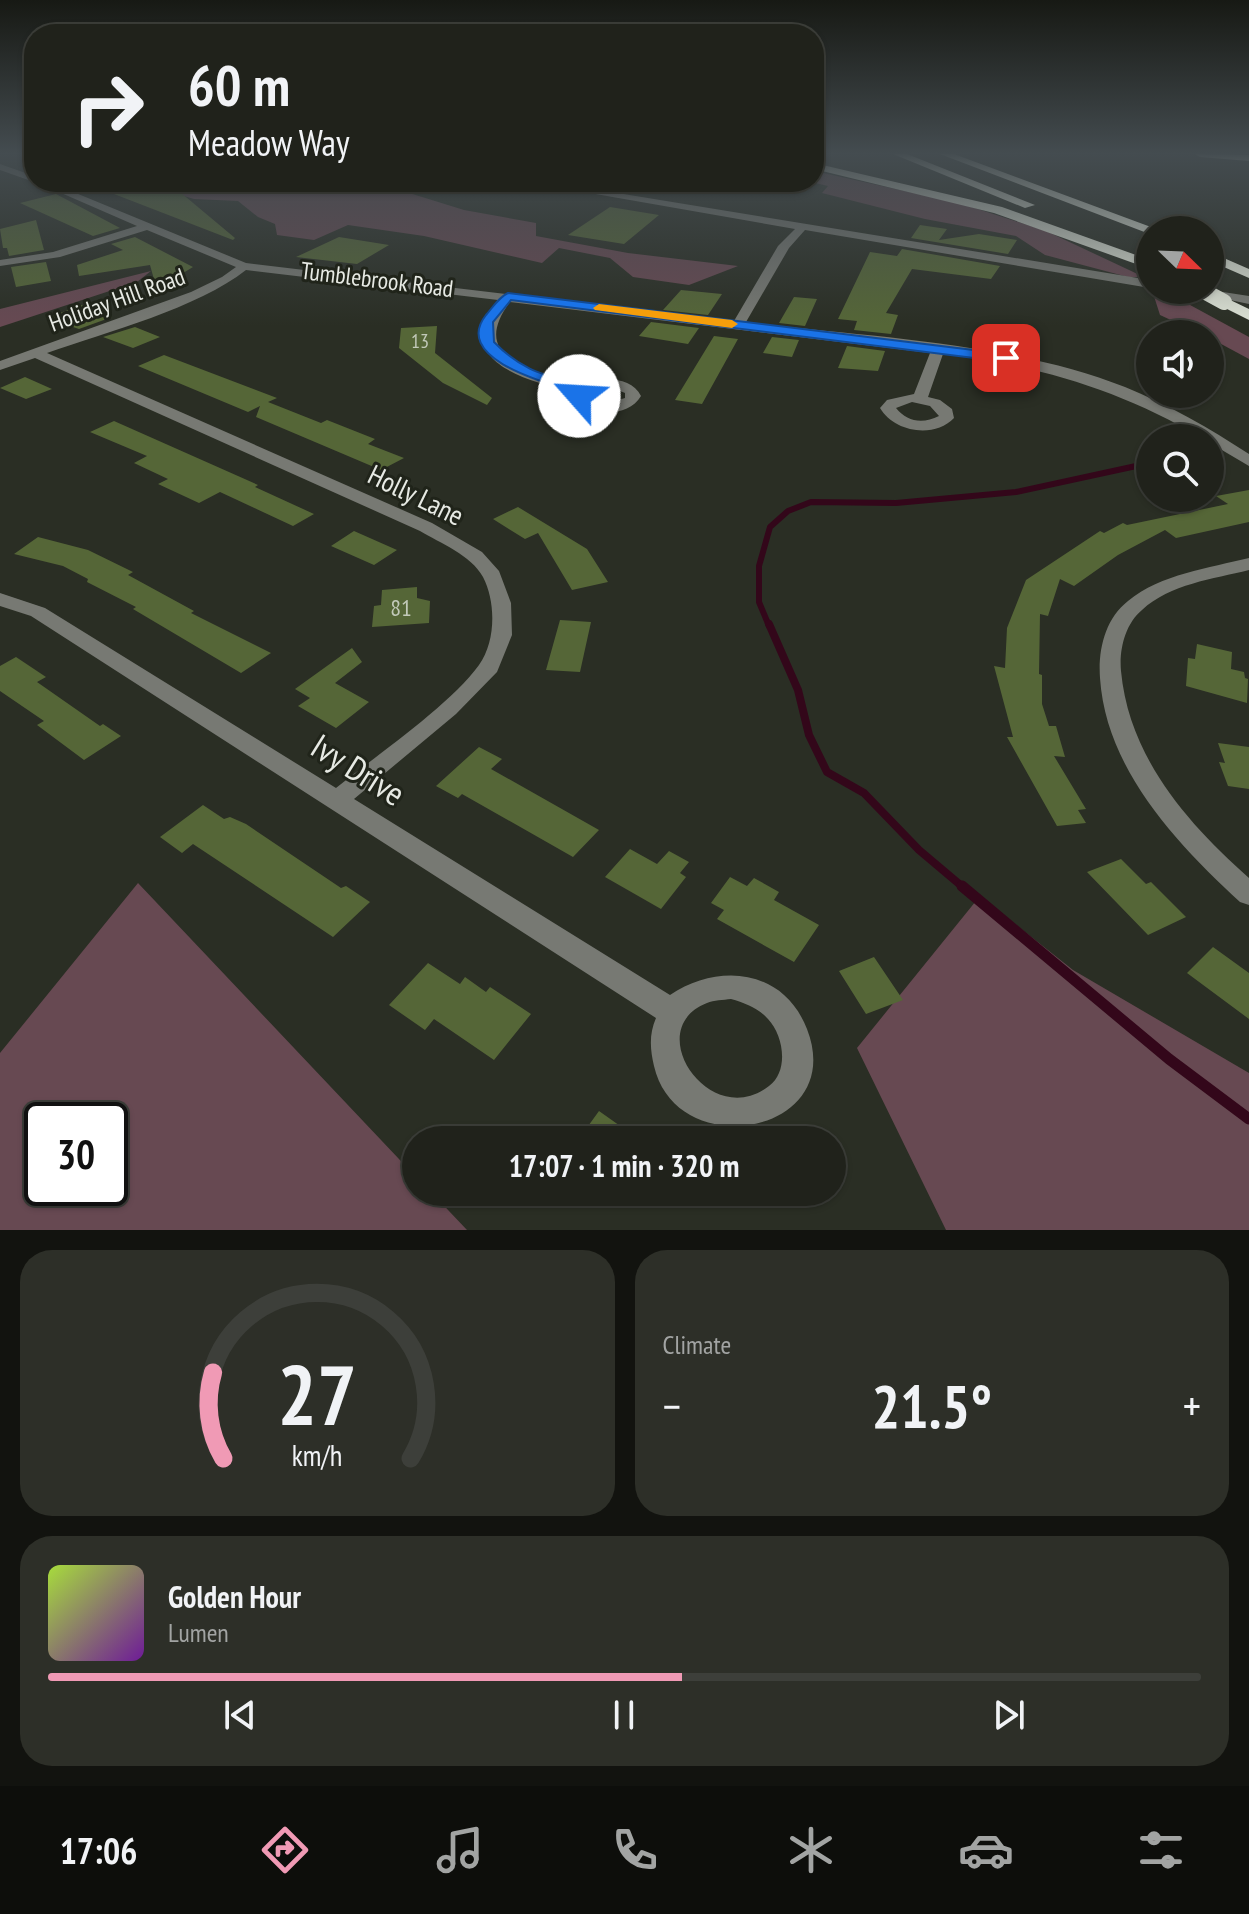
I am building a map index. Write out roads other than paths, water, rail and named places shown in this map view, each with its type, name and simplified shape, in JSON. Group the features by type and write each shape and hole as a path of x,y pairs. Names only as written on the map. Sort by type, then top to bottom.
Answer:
{"highway":[{"path":"1002,211 1136,259"},
{"path":"1043,211 1136,257"},
{"path":"1104,211 1136,224"},
{"path":"1224,262 1249,274"},
{"path":"1224,302 1249,315"}],"street":[{"name":"Tumblebrook Road","path":"112,211 244,266 938,349 1034,364 1114,386 1191,422 1249,461"},
{"path":"713,211 1136,282"},
{"path":"0,263 67,250 147,226"},
{"path":"738,325 784,246 803,226"},
{"name":"Holiday Hill Road","path":"0,366 195,295 226,280 244,266"},
{"path":"508,296 488,321 485,333 496,353 521,372 582,390"},
{"path":"1224,296 1249,300"},
{"path":"920,399 938,349"},
{"name":"Holly Lane","path":"35,353 426,527 475,556 492,575 501,603 502,635 489,667 448,709 336,801"},
{"path":"1249,564 1187,580 1157,591 1134,606 1119,624 1111,648 1110,676 1114,707 1126,741 1147,778 1169,811 1249,894"},
{"name":"Ivy Drive","path":"0,599 38,612 673,1013"},
{"path":"735,986 764,996 786,1015 797,1038 799,1057 793,1080 781,1096 759,1109 732,1112 700,1103 679,1086 665,1058 665,1030 673,1013 689,997 711,987 735,986"}],"waterway":[{"path":"769,626 759,602 759,566 770,527 788,511 811,502 896,503 1016,492 1136,466"},
{"path":"769,624 798,690 809,735 827,772 864,793 919,850 964,888"},
{"path":"962,886 1169,1059 1249,1119"}]}
